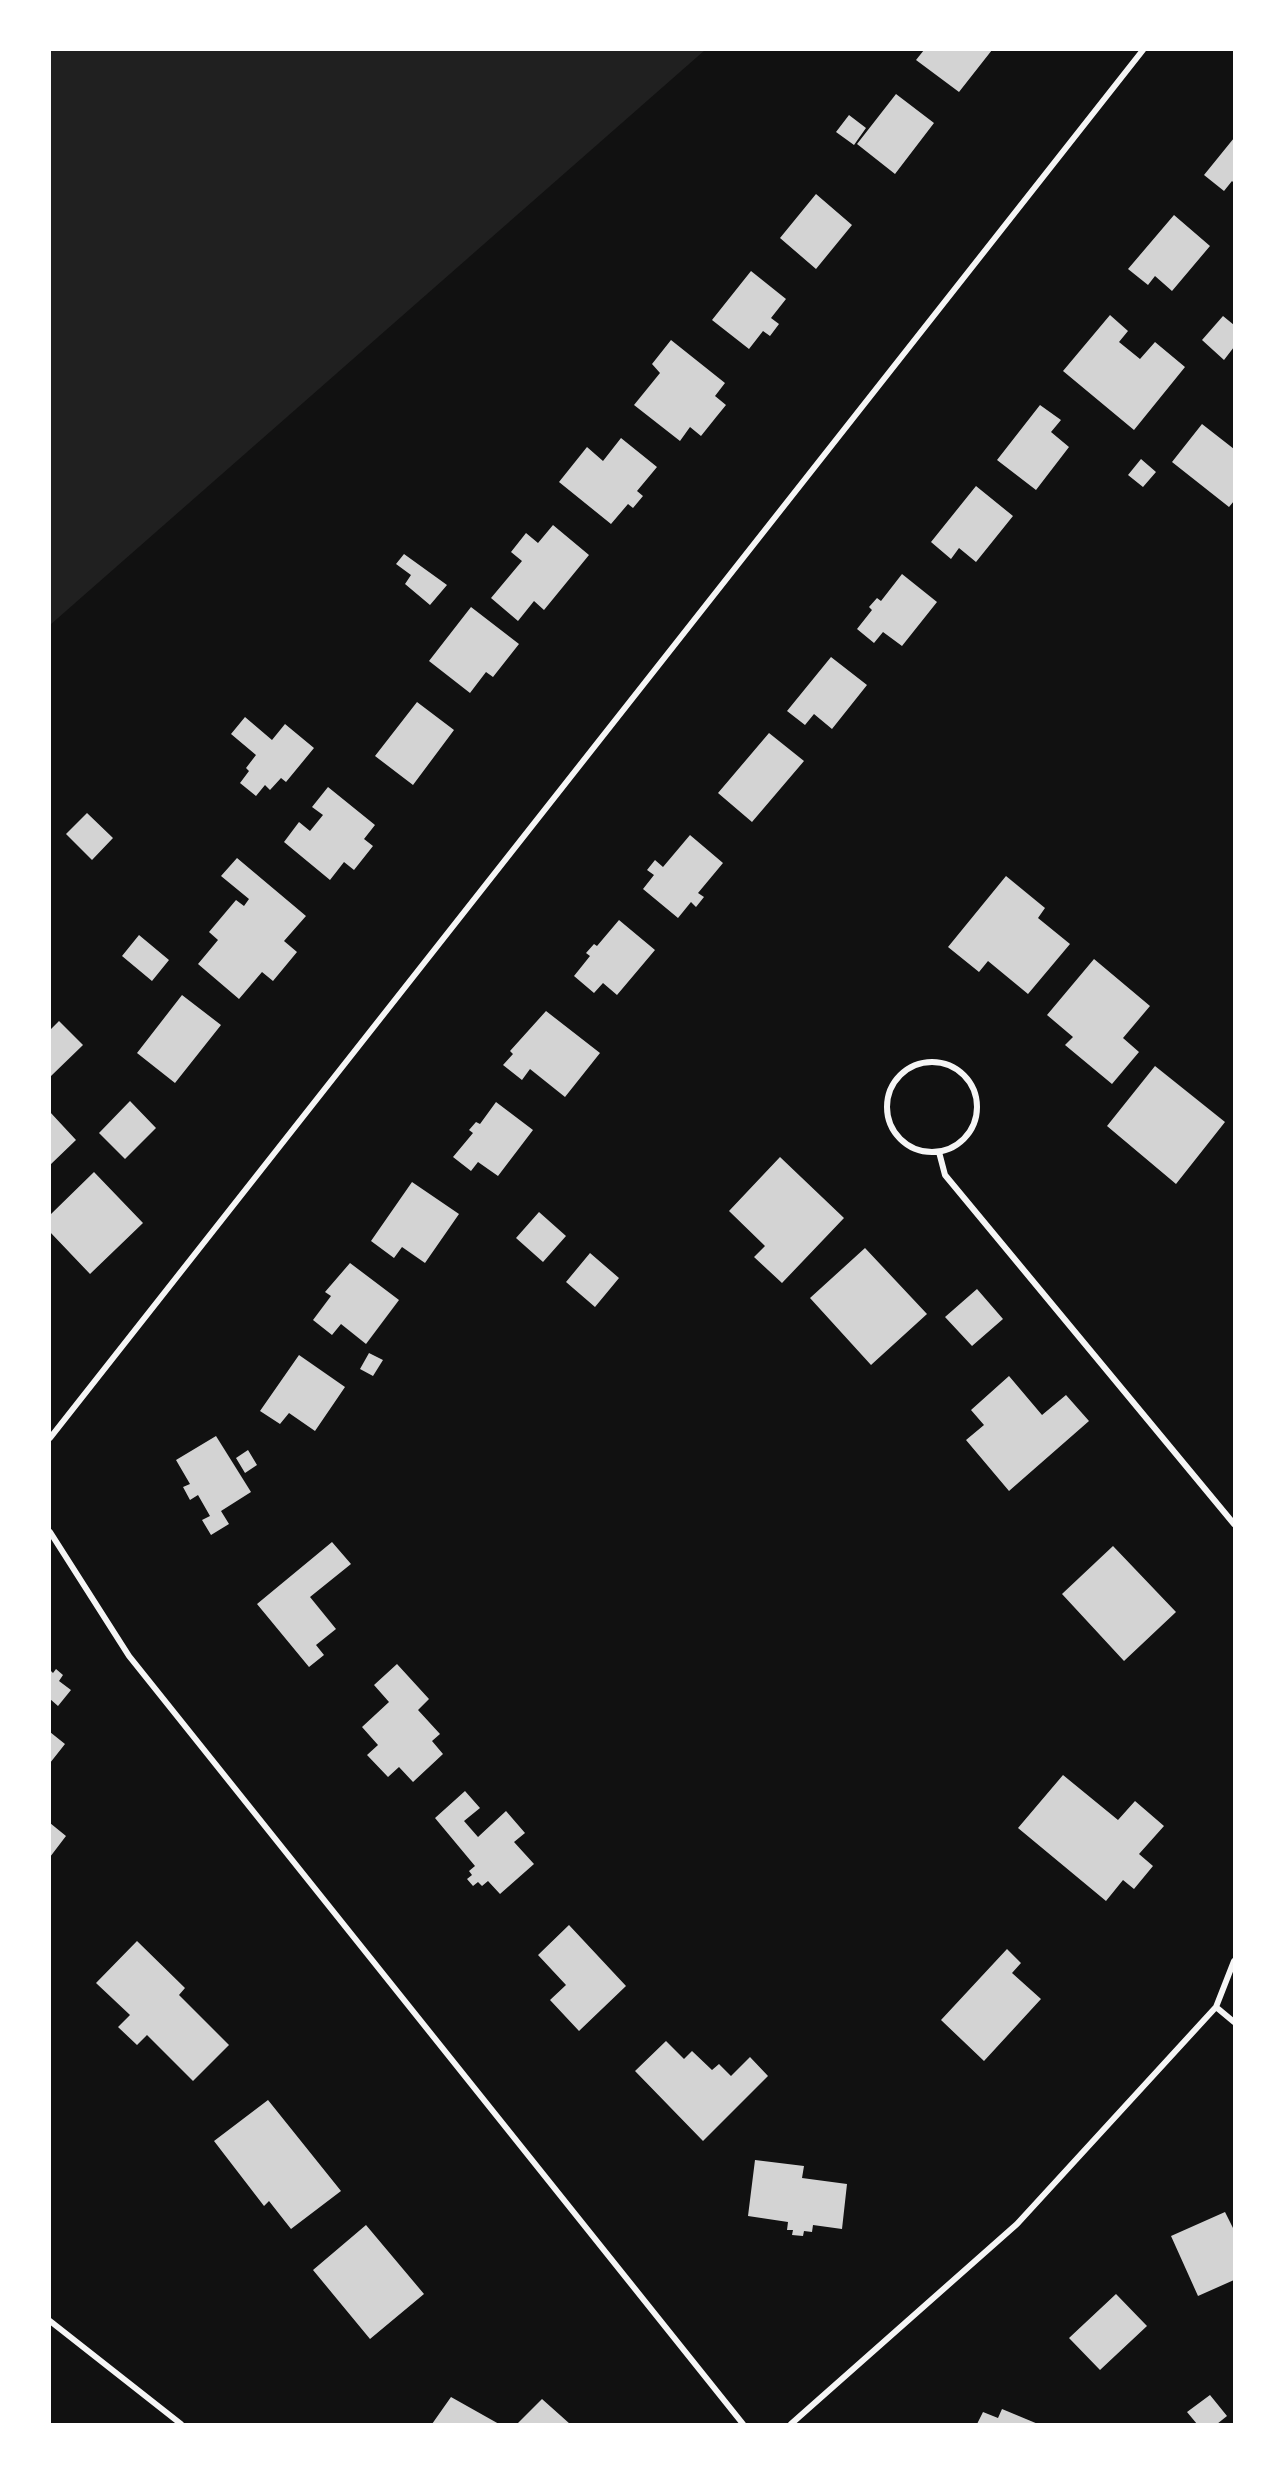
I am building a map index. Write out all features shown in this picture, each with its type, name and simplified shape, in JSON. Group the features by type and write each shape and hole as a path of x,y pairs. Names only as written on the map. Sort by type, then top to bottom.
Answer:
{"street":[{"path":"50,1438 1143,50"},
{"path":"925,1063 943,1064 959,1071 971,1084 977,1101 976,1118 969,1135 956,1146 939,1152 921,1151 905,1144 893,1130 887,1113 888,1096 896,1080 909,1068 925,1063"},
{"path":"939,1152 945,1175 1234,1524"},
{"path":"50,1532 129,1656 743,2424"},
{"path":"791,2424 1017,2224 1216,2007 1234,1961"},
{"path":"1216,2007 1234,2022"},
{"path":"50,2321 181,2424"}],"shaded area":[{"path":"50,50 705,50 50,625"}],"building":[{"path":"924,50 992,50 959,92 916,60"},
{"path":"896,94 934,123 895,174 857,144"},
{"path":"849,115 866,128 854,145 836,132"},
{"path":"1234,138 1234,183 1232,181 1224,191 1204,175"},
{"path":"816,194 852,225 816,269 780,238"},
{"path":"1174,215 1210,246 1172,291 1155,276 1148,285 1128,269"},
{"path":"751,271 786,299 771,318 779,324 770,336 763,331 749,349 712,320"},
{"path":"1110,315 1128,331 1119,342 1140,359 1155,342 1185,367 1134,430 1063,371"},
{"path":"1223,316 1234,325 1234,347 1224,360 1202,340"},
{"path":"671,340 725,383 715,396 726,405 701,436 690,427 680,441 634,405 660,373 652,364"},
{"path":"1040,405 1061,420 1051,432 1069,447 1036,490 997,460"},
{"path":"1202,424 1234,449 1234,501 1229,507 1172,462"},
{"path":"621,438 657,467 637,491 643,496 633,508 628,504 611,524 559,482 587,447 603,461"},
{"path":"1141,459 1156,472 1143,487 1128,475"},
{"path":"976,486 1013,516 976,562 959,548 951,559 931,542"},
{"path":"553,525 589,555 544,610 534,601 518,621 491,598 522,561 511,552 526,533 538,543"},
{"path":"404,554 447,585 430,605 405,584 411,575 396,564"},
{"path":"902,574 937,602 902,646 883,632 874,643 857,629 872,610 869,607 877,598 881,601"},
{"path":"471,607 519,644 493,677 486,672 470,693 429,661"},
{"path":"831,657 867,685 832,729 814,714 805,725 787,711"},
{"path":"417,702 454,730 413,785 375,756"},
{"path":"245,717 272,740 285,724 314,748 286,782 281,778 270,790 265,785 256,796 240,783 249,771 246,768 256,755 231,734"},
{"path":"769,733 804,761 752,822 718,793"},
{"path":"328,787 375,825 364,839 373,846 354,870 344,862 330,880 284,842 299,822 310,831 323,815 312,807"},
{"path":"87,813 113,838 92,860 66,834"},
{"path":"690,835 723,863 698,893 704,897 696,907 691,902 678,918 643,889 654,875 647,870 655,860 663,867"},
{"path":"237,858 306,916 284,941 297,952 273,981 262,972 239,999 198,964 218,940 209,932 236,900 244,906 249,899 221,876"},
{"path":"1006,876 1045,908 1038,918 1070,944 1028,994 988,961 979,972 948,947"},
{"path":"619,920 655,950 617,995 603,983 594,993 574,976 590,956 586,953 594,944 597,946"},
{"path":"139,935 169,960 152,981 122,956"},
{"path":"1094,959 1150,1006 1123,1038 1139,1052 1112,1084 1065,1045 1073,1037 1047,1015"},
{"path":"182,995 221,1025 175,1083 137,1053"},
{"path":"546,1011 600,1053 565,1097 530,1069 522,1080 503,1065 513,1054 510,1051"},
{"path":"59,1021 83,1045 50,1077 50,1030"},
{"path":"1155,1066 1225,1122 1176,1184 1107,1126"},
{"path":"130,1101 156,1128 125,1159 99,1133"},
{"path":"496,1102 533,1130 498,1176 478,1162 471,1171 453,1157 473,1133 469,1130 476,1122 480,1124"},
{"path":"50,1112 76,1140 50,1165"},
{"path":"780,1157 844,1218 782,1283 754,1257 765,1246 729,1211"},
{"path":"94,1172 143,1223 90,1274 50,1232 50,1215"},
{"path":"412,1182 459,1214 425,1263 402,1247 394,1258 371,1241"},
{"path":"539,1212 566,1236 543,1262 516,1238"},
{"path":"865,1248 927,1314 871,1365 810,1298"},
{"path":"590,1253 619,1278 595,1307 566,1282"},
{"path":"350,1263 399,1300 366,1344 341,1324 332,1335 313,1320 331,1296 325,1292"},
{"path":"977,1289 1003,1319 972,1346 945,1317"},
{"path":"369,1353 383,1360 373,1376 360,1369"},
{"path":"299,1355 345,1387 315,1431 289,1413 280,1424 260,1411"},
{"path":"1009,1376 1042,1415 1066,1395 1089,1421 1009,1491 966,1440 984,1425 971,1410"},
{"path":"216,1436 251,1492 221,1511 229,1524 211,1535 202,1520 210,1516 198,1495 190,1500 183,1487 190,1484 176,1460"},
{"path":"248,1450 257,1465 245,1473 236,1458"},
{"path":"332,1542 351,1564 310,1597 336,1629 316,1645 324,1655 309,1667 257,1604"},
{"path":"1113,1546 1176,1612 1124,1661 1062,1594"},
{"path":"397,1664 429,1699 418,1710 440,1734 432,1741 443,1754 413,1782 399,1767 388,1777 367,1755 378,1745 362,1727 389,1702 374,1685"},
{"path":"56,1669 63,1675 59,1681 71,1690 58,1706 50,1699 50,1670 53,1673"},
{"path":"50,1732 65,1744 50,1763"},
{"path":"1063,1775 1118,1820 1135,1801 1164,1826 1139,1854 1153,1866 1134,1889 1123,1880 1106,1901 1018,1828"},
{"path":"465,1791 480,1808 464,1821 478,1837 506,1811 525,1833 514,1842 534,1864 500,1894 488,1881 482,1886 478,1882 473,1886 467,1879 472,1875 469,1871 475,1866 435,1818"},
{"path":"50,1823 66,1836 50,1857"},
{"path":"569,1925 626,1986 579,2031 550,2000 566,1985 538,1955"},
{"path":"137,1941 185,1988 179,1995 229,2045 193,2081 147,2035 137,2045 118,2027 130,2015 96,1983"},
{"path":"1007,1949 1021,1963 1012,1973 1041,1999 984,2061 941,2020"},
{"path":"666,2041 684,2059 692,2051 712,2070 719,2064 731,2076 750,2057 768,2076 703,2141 635,2071"},
{"path":"268,2100 341,2191 291,2229 269,2201 264,2206 214,2141"},
{"path":"755,2160 804,2166 802,2178 847,2184 842,2229 813,2225 812,2232 804,2231 803,2236 792,2235 793,2230 787,2230 788,2222 748,2216"},
{"path":"1225,2212 1234,2230 1234,2280 1198,2296 1171,2236"},
{"path":"366,2225 424,2294 370,2339 313,2270"},
{"path":"1116,2294 1147,2326 1100,2370 1069,2338"},
{"path":"1210,2395 1227,2416 1217,2424 1197,2424 1187,2412"},
{"path":"451,2397 499,2424 432,2424"},
{"path":"542,2399 570,2424 517,2424"},
{"path":"1002,2409 1038,2424 977,2424 983,2412 998,2418"}]}
